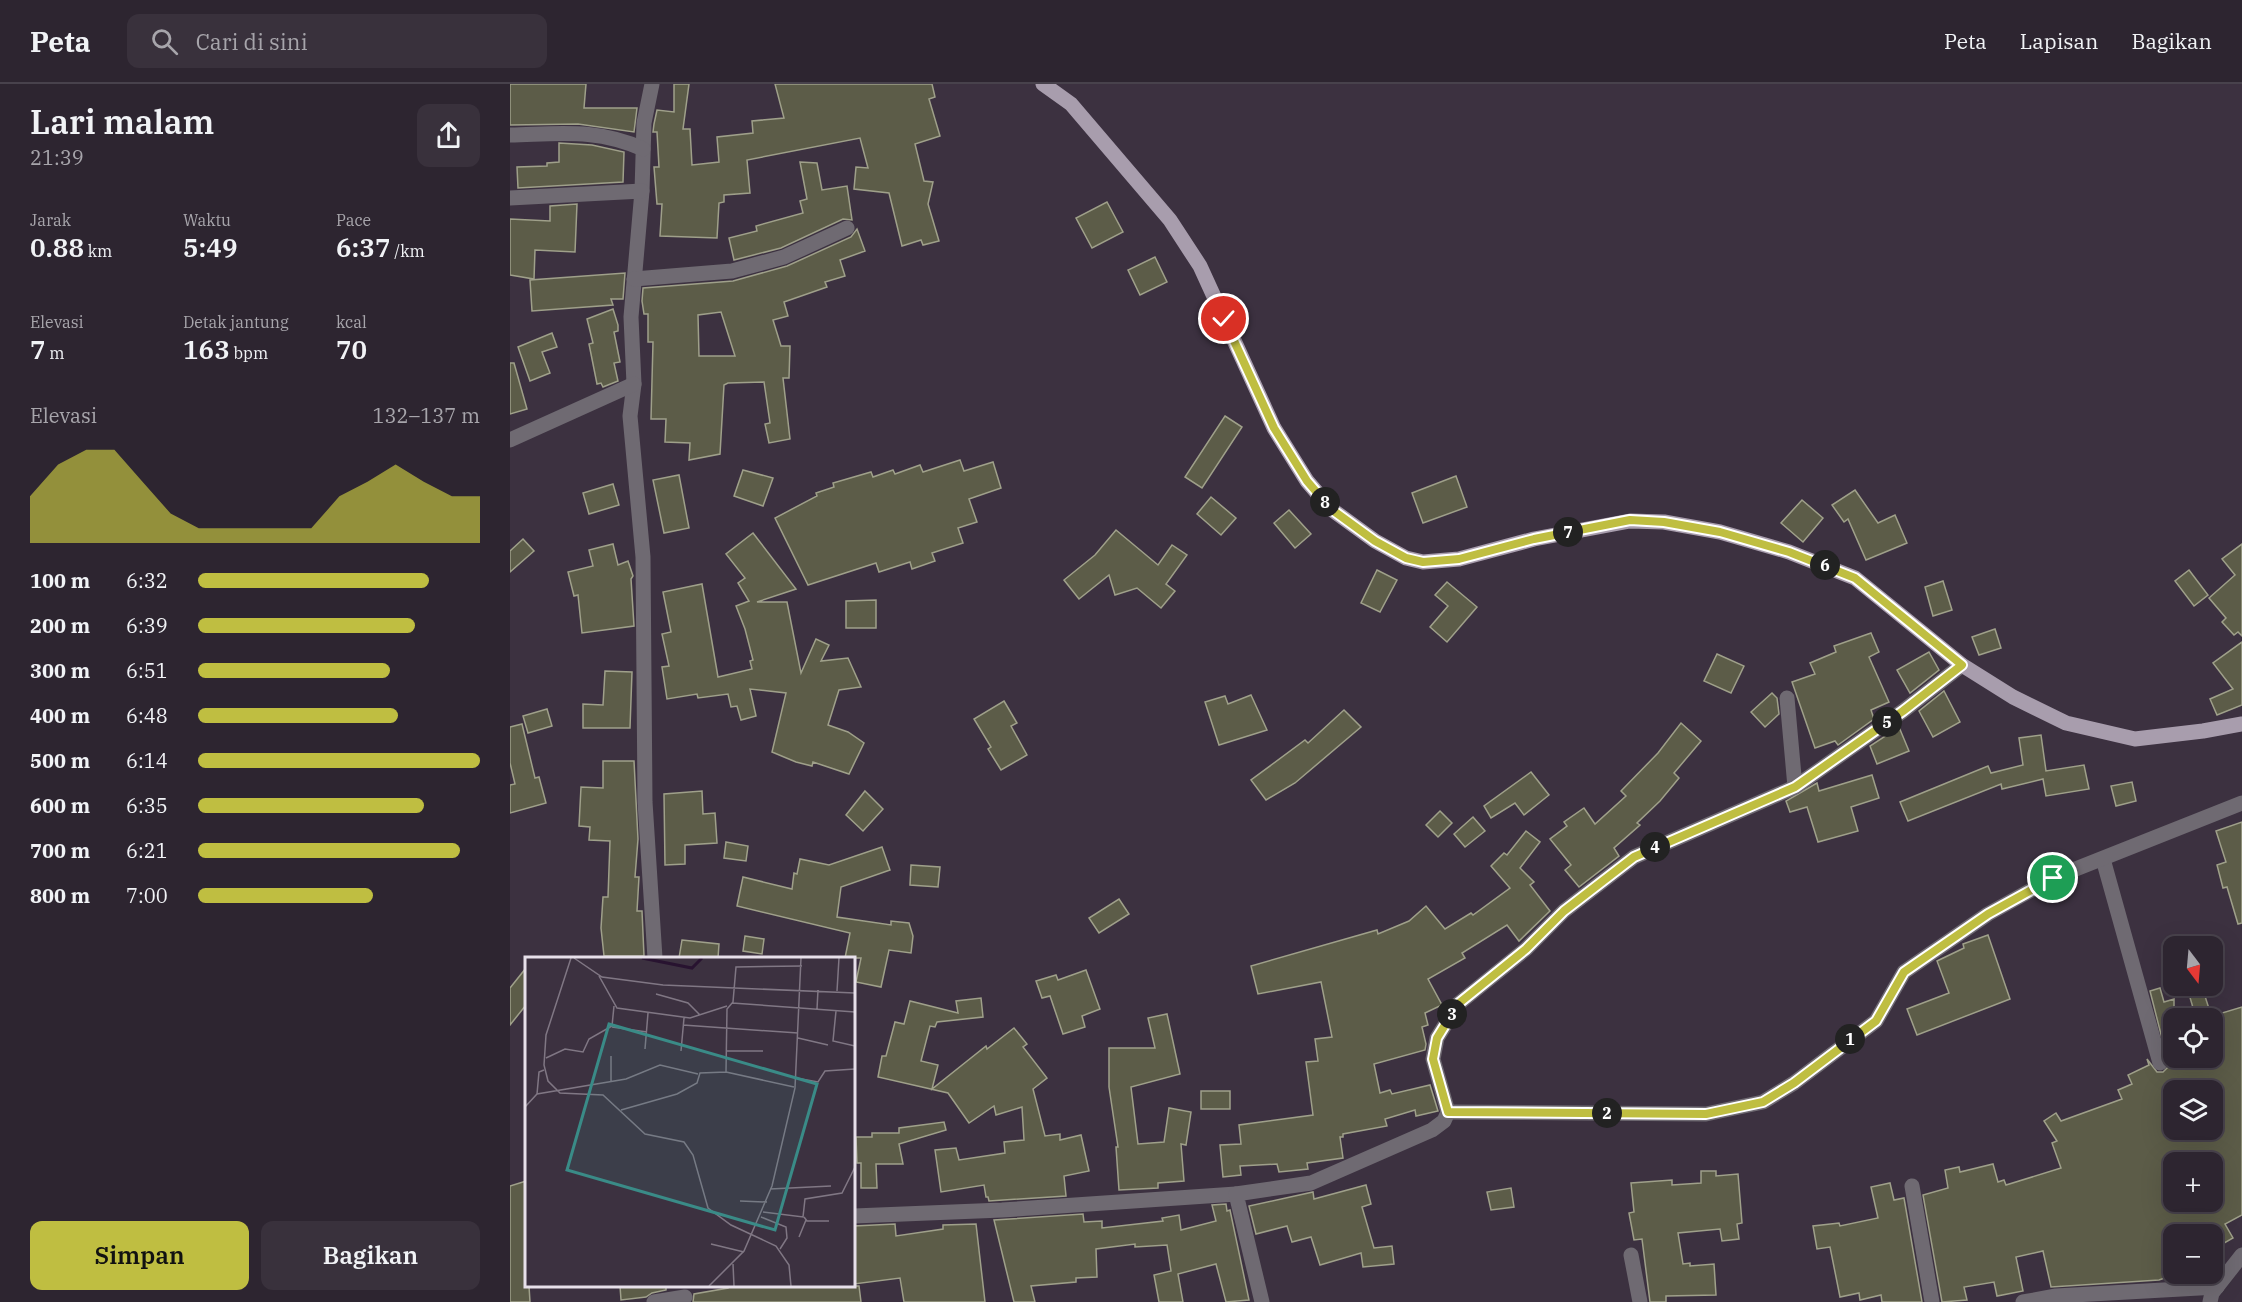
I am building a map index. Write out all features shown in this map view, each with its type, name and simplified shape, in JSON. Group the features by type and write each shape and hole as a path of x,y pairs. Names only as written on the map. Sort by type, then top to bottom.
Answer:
{"main road":[{"path":"1043,84 1071,104 1170,220 1200,266 1274,428 1307,481 1331,509 1375,541 1406,558 1439,562 1585,528 1630,520 1664,522 1720,532 1798,555 1855,578 1962,665 2013,697 2066,723 2135,738 2204,731 2242,724"}],"street":[{"path":"652,84 644,123 642,191 631,317 634,384 630,416 643,556 645,802 655,957"},
{"path":"510,135 580,133 613,136 644,149"},
{"path":"510,198 642,191"},
{"path":"634,279 732,271 784,257 847,228"},
{"path":"510,440 634,384"},
{"path":"855,1216 1002,1210 1236,1194 1311,1183 1432,1130 1444,1121 1448,1112 1433,1059 1434,1046 1458,1004 1526,949 1564,911 1634,857 1795,787 1903,711 1962,665"},
{"path":"1787,698 1795,787"},
{"path":"1448,1112 1706,1114 1763,1102 1794,1083 1876,1021 1904,972 1988,914 2053,878 2242,803"},
{"path":"2103,859 2160,1063"},
{"path":"1912,1186 1932,1302"},
{"path":"1236,1194 1262,1302"},
{"path":"1631,1255 1640,1302"},
{"path":"2210,1302 2217,1287 2242,1255"},
{"path":"2023,1302 2056,1296 2217,1287"},
{"path":"654,1302 684,1295"}],"building":[{"path":"510,84 586,84 584,108 637,108 634,132 578,124 510,125"},
{"path":"674,84 689,84 683,129 690,129 692,165 719,162 717,137 753,133 752,121 784,118 775,84 932,84 935,97 929,99 940,136 915,144 924,181 933,182 928,204 939,241 923,245 921,240 902,246 889,193 854,189 856,167 868,168 860,138 747,160 750,193 724,195 724,202 719,203 717,238 660,236 662,204 657,204 654,167 659,167 657,132 653,132 657,110 674,112"},
{"path":"559,143 592,145 624,152 623,182 518,188 517,167 547,166 547,163 559,162"},
{"path":"800,162 817,163 822,190 847,186 852,220 843,219 781,248 734,260 729,238 757,231 756,226 803,213 800,201 807,199"},
{"path":"1107,202 1123,232 1092,248 1076,218"},
{"path":"577,204 575,252 535,250 534,279 510,275 510,219 550,221 550,206"},
{"path":"857,229 865,251 840,260 845,276 825,282 827,287 784,302 788,316 773,320 781,346 790,346 789,378 783,378 790,439 769,443 765,424 770,423 764,382 724,385 720,454 689,460 690,443 665,442 666,419 651,419 653,342 648,342 648,314 644,314 643,288 733,281 787,266 851,237","holes":["721,312 735,356 699,356 698,315"]},
{"path":"1155,257 1167,282 1140,295 1128,270"},
{"path":"625,273 623,299 611,299 613,305 532,311 530,280"},
{"path":"613,309 618,325 618,331 614,332 620,362 614,363 618,381 603,387 601,383 597,384 589,344 593,343 587,319"},
{"path":"552,333 557,347 542,352 550,373 530,381 518,347"},
{"path":"510,363 514,363 527,409 510,414"},
{"path":"1225,416 1242,427 1202,488 1185,477"},
{"path":"960,460 964,471 993,462 1001,488 969,499 977,522 958,528 963,543 932,553 935,561 912,569 910,562 879,572 876,563 808,585 775,518 817,496 816,493 834,487 833,483 871,472 873,477 893,470 895,474 920,465 923,472"},
{"path":"743,470 773,478 763,506 734,496"},
{"path":"679,475 689,528 664,533 653,480"},
{"path":"1456,476 1467,507 1423,523 1412,493"},
{"path":"613,484 619,505 589,514 583,493"},
{"path":"1855,490 1878,523 1895,515 1907,543 1866,560 1848,519 1844,522 1832,505"},
{"path":"1211,497 1236,518 1221,535 1197,514"},
{"path":"1802,500 1823,518 1803,542 1781,523"},
{"path":"1289,510 1311,534 1295,548 1274,523"},
{"path":"1116,530 1158,565 1172,545 1187,555 1166,584 1175,591 1161,608 1137,588 1115,595 1109,575 1079,599 1064,580 1095,555"},
{"path":"753,533 796,589 757,602 787,602 801,673 816,639 829,645 821,661 848,658 861,687 839,690 828,725 848,732 864,743 849,774 813,762 812,766 796,762 772,752 786,693 750,689 756,716 741,720 737,706 731,707 728,694 698,698 697,694 667,699 662,667 669,666 662,634 671,632 663,592 702,584 718,677 752,669 750,661 753,660 736,606 749,601 738,583 745,578 726,554"},
{"path":"523,539 534,551 510,572 510,551"},
{"path":"613,544 618,565 628,561 633,576 631,579 634,626 582,633 578,595 574,596 568,572 593,566 589,550"},
{"path":"2242,544 2242,636 2238,632 2234,635 2222,622 2226,618 2209,598 2235,575 2222,559"},
{"path":"1377,570 1397,580 1380,612 1361,603"},
{"path":"2189,570 2208,595 2194,606 2175,581"},
{"path":"1943,581 1952,610 1933,616 1925,587"},
{"path":"1447,582 1477,607 1447,642 1430,627 1448,606 1435,595"},
{"path":"876,600 876,628 846,628 846,601"},
{"path":"1995,629 2001,648 1979,655 1972,637"},
{"path":"1871,633 1879,652 1869,657 1889,702 1871,710 1874,719 1838,745 1835,741 1815,748 1792,682 1815,674 1810,663 1836,652 1834,646"},
{"path":"2242,642 2242,705 2217,715 2210,699 2233,689 2213,663"},
{"path":"1929,652 1939,670 1910,693 1897,670"},
{"path":"1717,654 1744,666 1731,693 1704,681"},
{"path":"605,671 632,672 630,728 583,728 583,704 603,705"},
{"path":"1944,691 1960,722 1933,737 1919,711"},
{"path":"1772,693 1777,698 1779,714 1765,727 1751,712"},
{"path":"1251,695 1267,730 1219,745 1205,702 1225,696 1228,704"},
{"path":"1004,701 1017,723 1011,726 1027,755 1001,770 988,749 991,747 974,719"},
{"path":"547,709 552,726 528,733 523,716"},
{"path":"1344,710 1361,727 1295,783 1266,800 1251,780 1305,740 1308,743"},
{"path":"1681,723 1701,741 1674,773 1679,778 1660,801 1637,823 1640,825 1614,848 1619,856 1579,887 1565,870 1571,865 1550,839 1567,826 1564,822 1584,808 1595,824 1626,796 1621,791 1658,753"},
{"path":"522,724 535,778 539,777 546,803 510,813 510,785 515,784 510,763 510,727"},
{"path":"1899,727 1909,751 1877,764 1870,746"},
{"path":"2041,735 2046,771 2084,765 2089,789 2046,796 2043,779 2002,789 2001,784 1908,821 1900,802 1988,766 1991,773 2023,765 2019,738"},
{"path":"603,761 634,761 638,839 635,877 639,877 637,911 642,911 644,956 604,956 601,928 603,897 608,897 610,841 589,840 590,827 579,826 581,787 603,788"},
{"path":"1531,772 1549,795 1524,815 1515,803 1491,818 1484,806"},
{"path":"1872,775 1879,798 1851,807 1858,831 1818,842 1807,807 1790,812 1786,801 1817,783 1819,791"},
{"path":"2132,782 2136,801 2116,806 2111,786"},
{"path":"702,791 703,814 715,813 717,843 685,845 685,864 665,865 664,794"},
{"path":"865,791 883,809 863,831 846,815"},
{"path":"1440,811 1452,823 1438,837 1426,825"},
{"path":"1473,817 1485,831 1465,847 1454,834"},
{"path":"2242,822 2242,923 2238,924 2227,887 2223,888 2217,865 2226,862 2216,831"},
{"path":"1526,831 1540,842 1520,868 1534,882 1530,885 1550,911 1519,941 1507,925 1462,953 1465,958 1428,979 1442,1005 1425,1013 1428,1025 1422,1027 1425,1050 1374,1064 1380,1093 1390,1090 1392,1094 1430,1085 1438,1111 1416,1116 1415,1110 1385,1119 1387,1126 1343,1134 1343,1137 1340,1137 1343,1158 1307,1163 1308,1169 1279,1172 1277,1164 1240,1166 1241,1175 1223,1177 1220,1145 1241,1144 1239,1125 1313,1115 1306,1062 1318,1061 1315,1039 1332,1037 1321,982 1258,994 1251,966 1377,930 1378,934 1409,921 1426,906 1445,929 1471,913 1473,915 1510,888 1491,866 1504,853 1507,855"},
{"path":"726,842 748,846 746,861 724,858"},
{"path":"882,847 890,870 841,887 837,917 891,925 891,921 909,923 913,936 911,953 889,950 881,987 856,982 861,958 845,957 850,933 737,906 743,877 792,889 794,873 797,874 800,859 829,865"},
{"path":"911,865 940,867 938,887 910,885"},
{"path":"1119,899 1129,914 1099,933 1089,918"},
{"path":"1988,935 2010,999 1917,1035 1907,1009 1949,993 1937,961 1964,948 1963,944"},
{"path":"745,936 764,939 762,954 743,951"},
{"path":"682,940 719,944 718,957 679,957"},
{"path":"525,969 525,1006 510,1025 510,988"},
{"path":"1086,970 1100,1009 1082,1016 1085,1027 1063,1034 1050,996 1042,998 1036,981 1056,975 1058,980"},
{"path":"2160,988 2164,1002 2174,999 2174,1008 2163,1008 2163,1042 2150,991"},
{"path":"2190,996 2205,996 2209,1008 2193,1008"},
{"path":"981,998 983,1017 937,1022 935,1027 930,1026 921,1061 938,1065 932,1089 986,1046 987,1049 1014,1028 1027,1044 1023,1047 1047,1078 1033,1089 1045,1136 1060,1134 1060,1140 1081,1135 1089,1171 1064,1176 1066,1196 989,1201 984,1185 941,1192 935,1150 956,1148 959,1160 1005,1153 1004,1142 1024,1140 1022,1107 996,1115 994,1106 969,1123 948,1093 878,1077 882,1056 886,1056 895,1022 904,1024 910,1001 958,1013 956,1001"},
{"path":"2242,1007 2242,1215 2225,1224 2233,1238 2223,1244 2223,1224 2163,1224 2163,1279 2159,1280 2051,1287 2043,1251 2016,1257 2023,1291 1997,1296 1994,1282 1964,1287 1967,1300 1942,1302 1923,1195 1948,1188 1945,1170 1959,1167 1960,1172 1993,1164 1998,1182 2004,1180 2006,1185 2061,1168 2052,1143 2057,1141 2044,1121 2056,1113 2061,1121 2122,1099 2118,1090 2132,1084 2128,1075 2149,1065 2147,1059 2157,1072 2163,1072 2167,1068 2223,1068 2223,1013"},
{"path":"1167,1014 1180,1074 1131,1087 1138,1144 1164,1142 1169,1108 1191,1112 1186,1145 1181,1144 1184,1181 1158,1183 1158,1188 1119,1190 1116,1147 1118,1147 1109,1087 1109,1048 1155,1048 1148,1018"},
{"path":"1201,1091 1230,1091 1230,1109 1201,1109"},
{"path":"944,1122 946,1130 899,1144 903,1164 876,1164 877,1188 861,1188 861,1163 857,1163 856,1137 872,1137 872,1133 899,1133 899,1128"},
{"path":"1701,1171 1716,1171 1716,1176 1738,1174 1742,1223 1737,1224 1739,1239 1722,1241 1720,1229 1678,1233 1683,1264 1690,1263 1690,1266 1714,1264 1716,1295 1666,1296 1666,1302 1650,1302 1642,1239 1634,1240 1629,1213 1634,1212 1631,1183 1672,1180 1672,1185 1701,1183"},
{"path":"525,1181 525,1287 529,1287 530,1302 510,1302 510,1186"},
{"path":"1890,1183 1894,1200 1904,1198 1922,1302 1882,1302 1881,1295 1860,1300 1859,1293 1840,1297 1830,1247 1817,1249 1813,1226 1839,1223 1840,1226 1878,1218 1871,1187"},
{"path":"1366,1185 1371,1204 1362,1207 1374,1248 1392,1246 1394,1264 1363,1267 1361,1253 1320,1265 1311,1237 1292,1242 1287,1226 1256,1234 1249,1206 1313,1192 1314,1199"},
{"path":"1511,1188 1514,1207 1491,1210 1487,1192"},
{"path":"1226,1204 1227,1211 1230,1210 1249,1300 1226,1302 1216,1264 1178,1274 1183,1302 1159,1302 1154,1275 1171,1271 1167,1245 1135,1247 1135,1244 1096,1249 1097,1277 1076,1278 1076,1282 1031,1286 1035,1302 1014,1302 994,1220 1083,1214 1084,1222 1102,1221 1102,1228 1163,1221 1162,1218 1179,1215 1181,1230 1216,1221 1212,1205"},
{"path":"895,1224 896,1236 943,1229 943,1225 976,1224 985,1302 904,1302 900,1278 855,1284 855,1226"},
{"path":"859,1286 861,1302 693,1302 694,1294 728,1288"},
{"path":"620,1287 666,1287 666,1290 646,1297 621,1300"}],"route":[{"path":"1224,319 1274,428 1307,481 1331,509 1375,541 1406,558 1423,562 1459,559 1534,539 1630,520 1664,522 1720,532 1789,552 1855,578 1962,665 1903,711 1795,787 1634,857 1597,883 1544,928 1526,949 1458,1004 1437,1038 1433,1059 1448,1112 1706,1114 1763,1102 1794,1083 1876,1021 1904,972 1942,948 1988,914 2053,878"}]}
